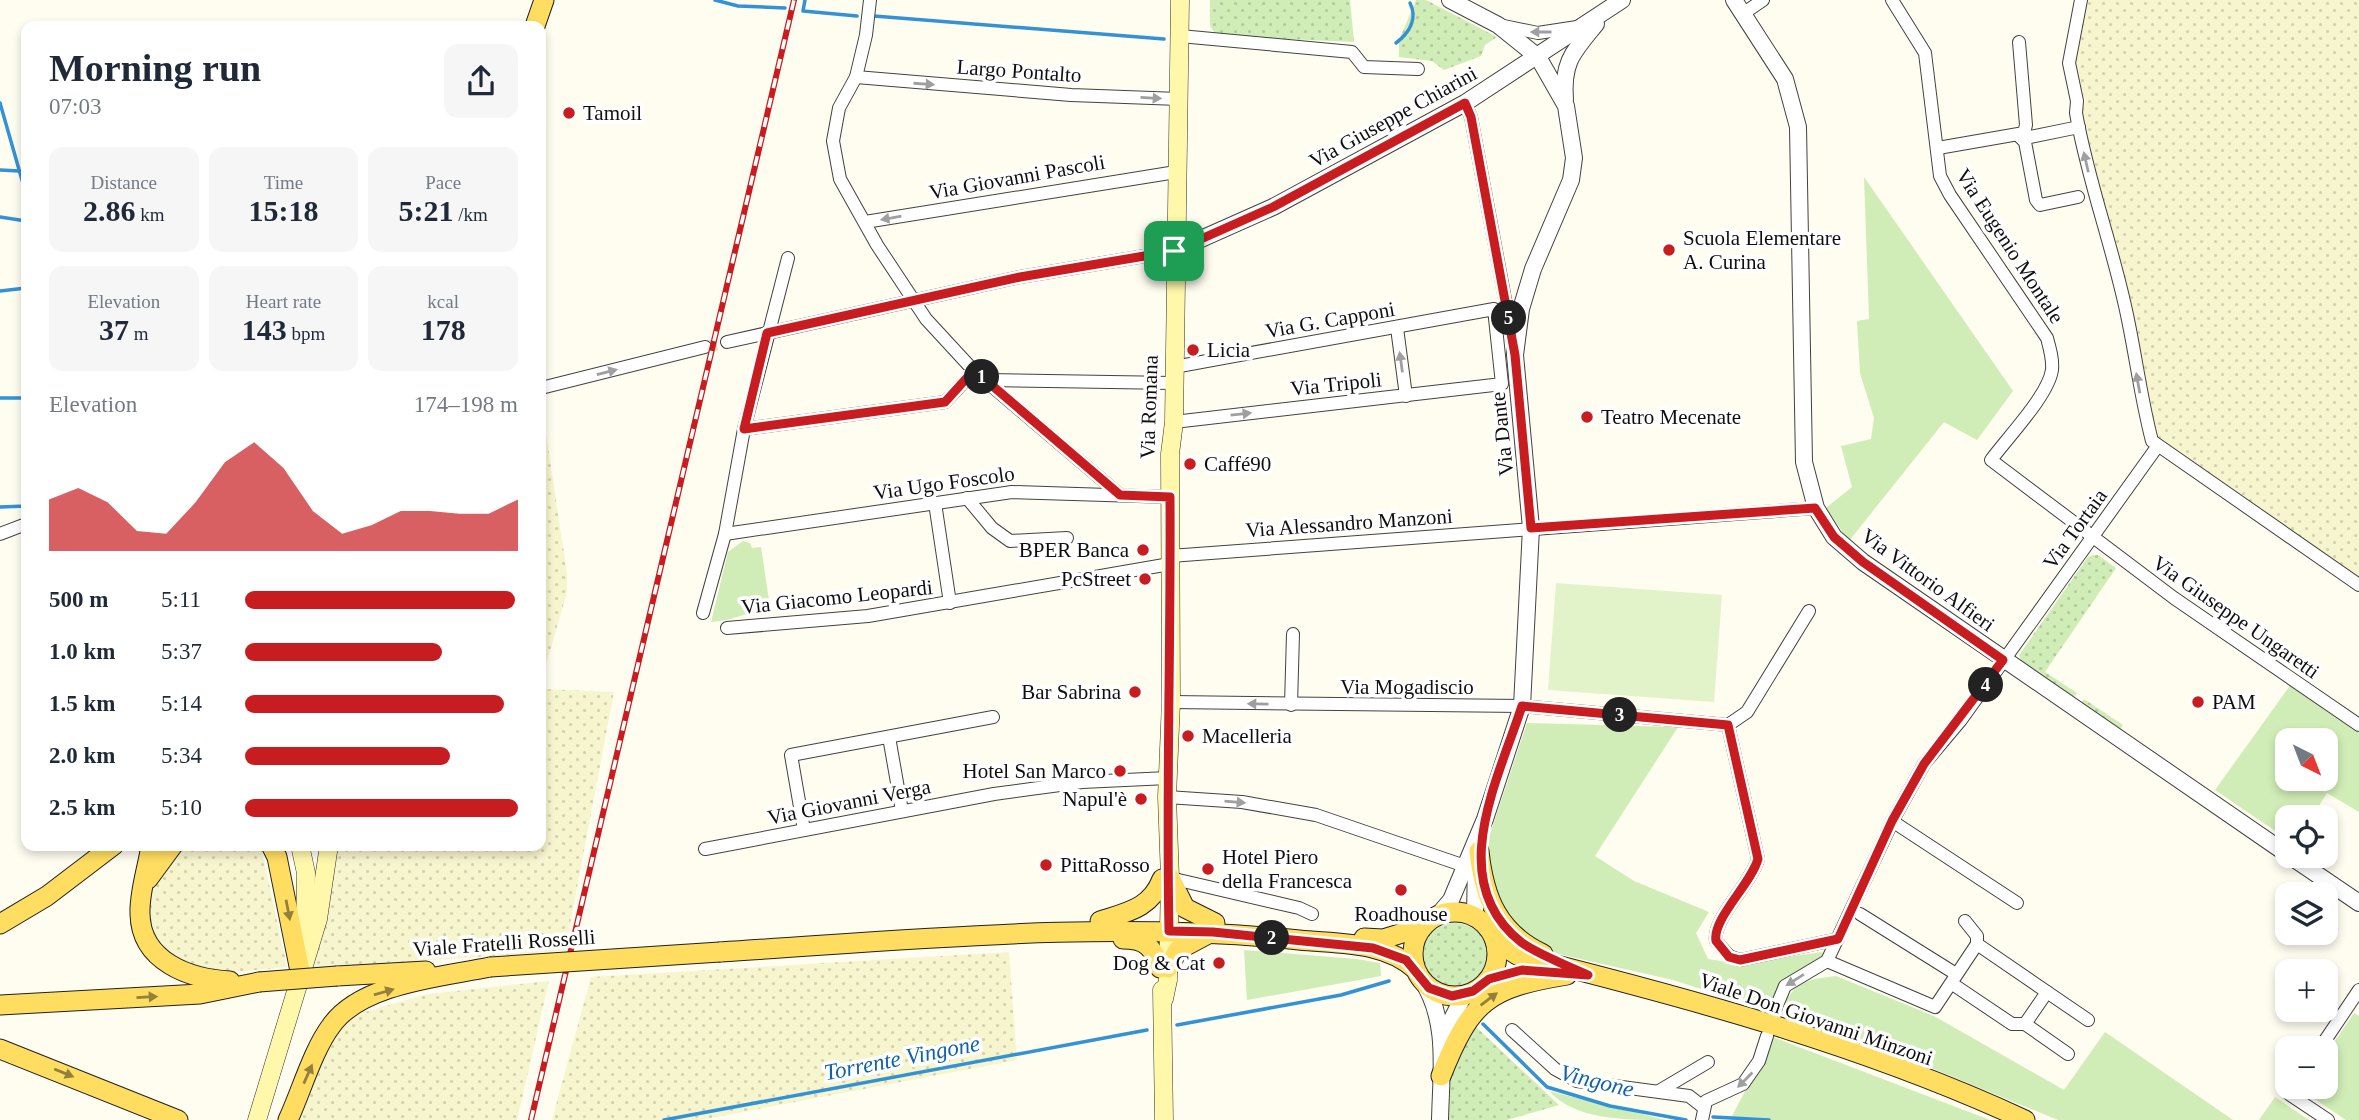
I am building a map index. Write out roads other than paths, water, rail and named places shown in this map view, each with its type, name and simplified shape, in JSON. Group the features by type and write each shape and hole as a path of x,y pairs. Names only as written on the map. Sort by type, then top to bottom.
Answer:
{"main road":[{"path":"537,21 544,0"},
{"name":"Via Romana","path":"1164,1120 1164,968 1171,702 1170,497 1174,422 1174,251 1180,0"},
{"path":"0,924 70,880 106,851"},
{"path":"150,851 141,899 140,923 147,941 166,963 196,977 259,982"},
{"path":"145,883 162,851"},
{"path":"145,883 169,851"},
{"path":"274,851 301,976"},
{"path":"301,851 306,873 305,934 308,953"},
{"path":"257,1120 318,919 328,851"},
{"path":"1479,851 1485,891 1503,925 1524,944 1568,971"},
{"path":"1038,933 1091,939 1136,939 1150,946 1164,968 1178,950 1214,928 1185,908 1166,879 1147,903 1100,920"},
{"path":"1451,911 1475,916 1484,923 1495,942 1496,961 1489,979 1464,995 1440,993 1418,974 1413,947 1422,927 1439,914 1451,911"},
{"name":"Viale Fratelli Rosselli","path":"1012,934 1060,923 1100,920 1371,939 1394,937 1422,927"},
{"name":"Viale Fratelli Rosselli","path":"0,1004 200,994 259,982 337,976 1165,926"},
{"name":"Viale Fratelli Rosselli","path":"1214,928 1373,948 1406,960 1418,974"},
{"name":"Viale Don Giovanni Minzoni","path":"1495,942 1517,956 1706,1004 1846,1049 2025,1120"},
{"path":"288,1120 328,1028 351,1004 412,984 490,967"},
{"name":"Viale Don Giovanni Minzoni","path":"1489,979 1528,969 1568,971"},
{"path":"1441,1076 1457,1036 1483,1002 1515,985 1568,971"},
{"path":"0,1049 178,1120"}],"street":[{"path":"870,0 866,35 856,77 839,108 833,141 840,179 926,320 985,380 1120,495"},
{"name":"Via Dante","path":"1439,914 1451,900 1485,818 1522,706 1531,528 1515,355 1521,309 1533,269 1571,180 1574,158 1566,106 1538,57 1498,25 1450,0"},
{"name":"Via Giuseppe Chiarini","path":"1174,251 1273,207 1465,103 1622,0"},
{"path":"1739,7 1762,0"},
{"name":"Via Eugenio Montale","path":"1892,0 1925,53 1940,176 1950,195 2047,338 2052,356 2051,373 2044,389 1991,460 2092,538"},
{"path":"2081,0 2069,64 2077,101 2078,127 2096,204 2127,314 2139,390 2152,441 2359,585"},
{"name":"Via Vittorio Alfieri","path":"1739,7 1785,79 1798,127 1804,461 1815,508 1834,537 1863,562 2275,846"},
{"path":"1566,106 1563,76 1566,65 1607,10"},
{"path":"1498,25 1538,33 1584,26"},
{"path":"1180,36 1352,52 1364,67 1418,69"},
{"path":"1515,37 1520,54 1515,72"},
{"path":"2019,136 2026,125 2020,42"},
{"name":"Largo Pontalto","path":"856,77 1045,93 1179,99"},
{"path":"1465,103 1471,117 1515,355"},
{"path":"1938,148 2019,136 2030,137 2078,127"},
{"path":"2019,136 2025,142 2036,201 2040,205 2078,197"},
{"name":"Via Giovanni Pascoli","path":"865,222 1176,172"},
{"path":"727,342 1103,261 1174,251"},
{"path":"703,613 725,534 744,429 788,258"},
{"name":"Via G. Capponi","path":"985,380 1173,375 1494,309 1502,384"},
{"path":"1397,328 1406,396"},
{"path":"546,387 705,347"},
{"path":"744,429 945,402 974,370"},
{"name":"Via Tripoli","path":"1174,422 1502,384"},
{"name":"Via Tortaia","path":"1827,961 1892,821 1924,764 2157,447"},
{"name":"Via Ugo Foscolo","path":"725,534 967,498 1043,491 1170,497"},
{"path":"967,498 1002,537 1010,541 1067,538"},
{"name":"Via Giacomo Leopardi","path":"935,503 950,603"},
{"name":"Via Alessandro Manzoni","path":"1170,560 1531,528 1815,508"},
{"path":"0,534 21,525"},
{"name":"Via Giuseppe Ungaretti","path":"2092,538 2359,725"},
{"name":"Via Giacomo Leopardi","path":"727,628 868,616 950,603 1170,560"},
{"path":"1809,611 1747,712 1728,725 1758,859 1753,875 1716,927 1716,941 1729,957 1740,960 1838,939"},
{"path":"1291,705 1293,634"},
{"name":"Via Mogadiscio","path":"1171,702 1522,706 1728,725"},
{"path":"804,830 791,755 993,717"},
{"path":"889,737 902,811"},
{"name":"Via Giovanni Verga","path":"705,849 902,811 1082,782 1168,778"},
{"path":"1167,797 1242,802 1316,815 1465,866"},
{"name":"Via Dante","path":"1475,916 1473,892 1485,818"},
{"path":"1892,821 2017,904"},
{"name":"Via Vittorio Alfieri","path":"2307,868 2359,903"},
{"path":"1166,879 1299,908 1312,914"},
{"path":"1860,914 2012,1024 2025,1024 2068,1054"},
{"path":"1775,1010 1785,986 1827,961 1935,1007 1977,944 1977,936 1965,921"},
{"path":"1977,944 2088,1020"},
{"path":"1418,974 1433,997 1439,1018 1440,1120"},
{"path":"2328,1036 2359,990"},
{"path":"2025,1024 2047,992"},
{"path":"1441,1076 1452,1019 1464,995"},
{"path":"1512,1030 1555,1069 1577,1081 1689,1096 1703,1114 1715,1096 1743,1084 1755,1068 1768,1036"},
{"path":"1659,1091 1708,1062"},
{"path":"2296,1099 2328,1120"}],"waterway":[{"path":"715,0 738,6 785,8"},
{"path":"805,0 803,11 857,16"},
{"path":"1396,43 1405,35 1413,20 1410,3"},
{"path":"874,16 1164,39"},
{"path":"0,103 21,176"},
{"path":"0,170 19,171"},
{"path":"0,217 21,220"},
{"path":"0,291 21,289"},
{"path":"0,398 21,398"},
{"path":"0,507 21,506"},
{"name":"Vingone","path":"1177,1025 1341,995 1389,981"},
{"name":"Vingone","path":"1483,1024 1547,1087 1610,1106 1686,1120"},
{"name":"Torrente Vingone","path":"664,1120 1147,1030"},
{"name":"Vingone","path":"1713,1117 1769,1120"}],"tunnel":[{"path":"705,347 727,342"}],"railway":[{"path":"531,1120 794,0"}],"place":[{"name":"Tamoil","path":"569,113"},
{"name":"Scuola Elementare A. Curina","path":"1669,250"},
{"name":"Licia","path":"1193,350"},
{"name":"Teatro Mecenate","path":"1587,417"},
{"name":"Caffé90","path":"1190,464"},
{"name":"BPER Banca","path":"1143,550"},
{"name":"PcStreet","path":"1145,579"},
{"name":"Bar Sabrina","path":"1135,692"},
{"name":"PAM","path":"2198,702"},
{"name":"Macelleria","path":"1188,736"},
{"name":"Hotel San Marco","path":"1120,771"},
{"name":"Napul'è","path":"1141,799"},
{"name":"PittaRosso","path":"1046,865"},
{"name":"Hotel Piero della Francesca","path":"1208,869"},
{"name":"Roadhouse","path":"1401,890"},
{"name":"Dog & Cat","path":"1219,963"}]}
